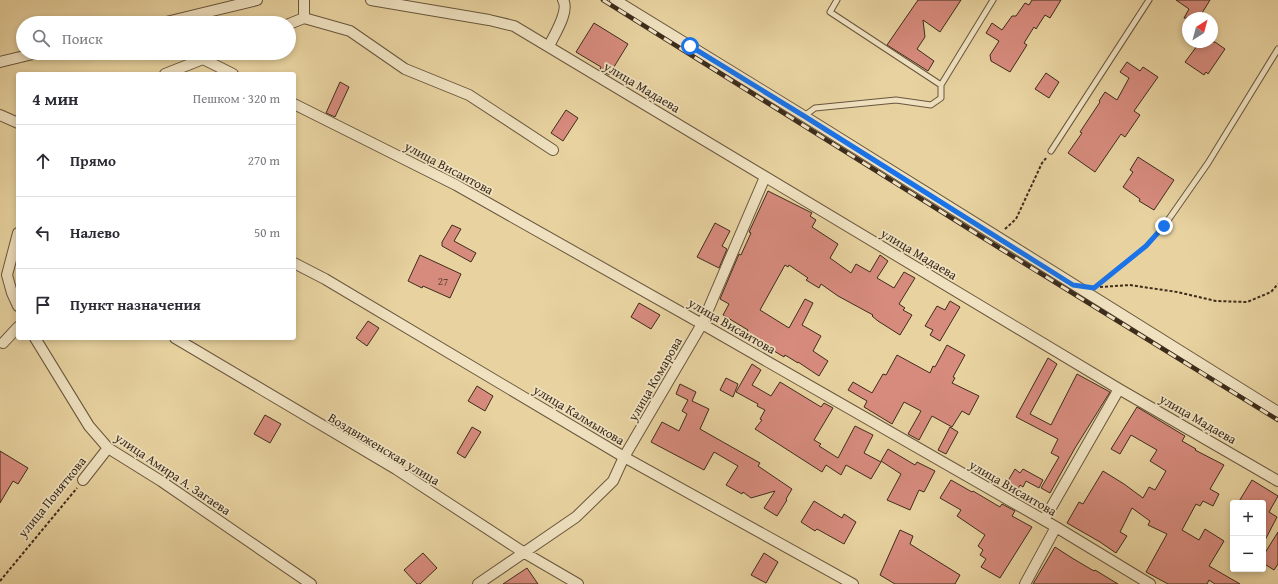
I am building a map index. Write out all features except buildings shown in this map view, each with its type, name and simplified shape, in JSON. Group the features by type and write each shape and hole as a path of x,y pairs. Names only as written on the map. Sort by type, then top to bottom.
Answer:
{"street":[{"path":"191,16 257,0"},
{"path":"304,0 304,18"},
{"name":"улица Мадаева","path":"371,0 489,20 514,26 1119,389 1278,481"},
{"path":"549,46 563,16 565,3 563,0"},
{"path":"615,0 804,116 1278,412"},
{"path":"296,21 304,18 350,31 405,69 469,94 554,150"},
{"path":"0,62 16,58"},
{"path":"170,72 200,60"},
{"path":"205,60 229,72"},
{"name":"улица Висаитова","path":"296,105 456,185 1044,520 1150,584"},
{"path":"0,115 16,122"},
{"name":"улица Комарова","path":"478,584 576,517 613,482 624,457 702,324 765,177"},
{"path":"16,249 7,275 16,301"},
{"name":"улица Калмыкова","path":"296,264 324,279 624,457 852,584"},
{"path":"3,343 16,329"},
{"name":"улица Амира А. Загаева","path":"36,340 89,426 108,448 161,481 311,584"},
{"name":"Воздвиженская улица","path":"178,340 396,469 523,552 578,584"},
{"path":"1044,520 1119,389"},
{"name":"улица Поняткова","path":"83,480 108,448"},
{"path":"1025,584 1056,527"}],"lane":[{"path":"837,0 830,12 941,85"},
{"path":"804,116 815,108 896,100 931,105 942,98 941,85 993,0"},
{"path":"1052,152 1149,0"},
{"path":"1164,226 1208,163 1278,49"}],"path":[{"path":"996,237 1016,218 1042,163 1052,152"},
{"path":"1164,226 1146,246 1094,288 1130,285 1177,292 1216,301 1247,302 1271,292 1278,284"},
{"name":"улица Поняткова","path":"0,581 83,480"}],"railway":[{"path":"603,0 1278,420"}],"route":[{"path":"690,46 1073,285 1094,288 1146,246 1164,226"}]}
